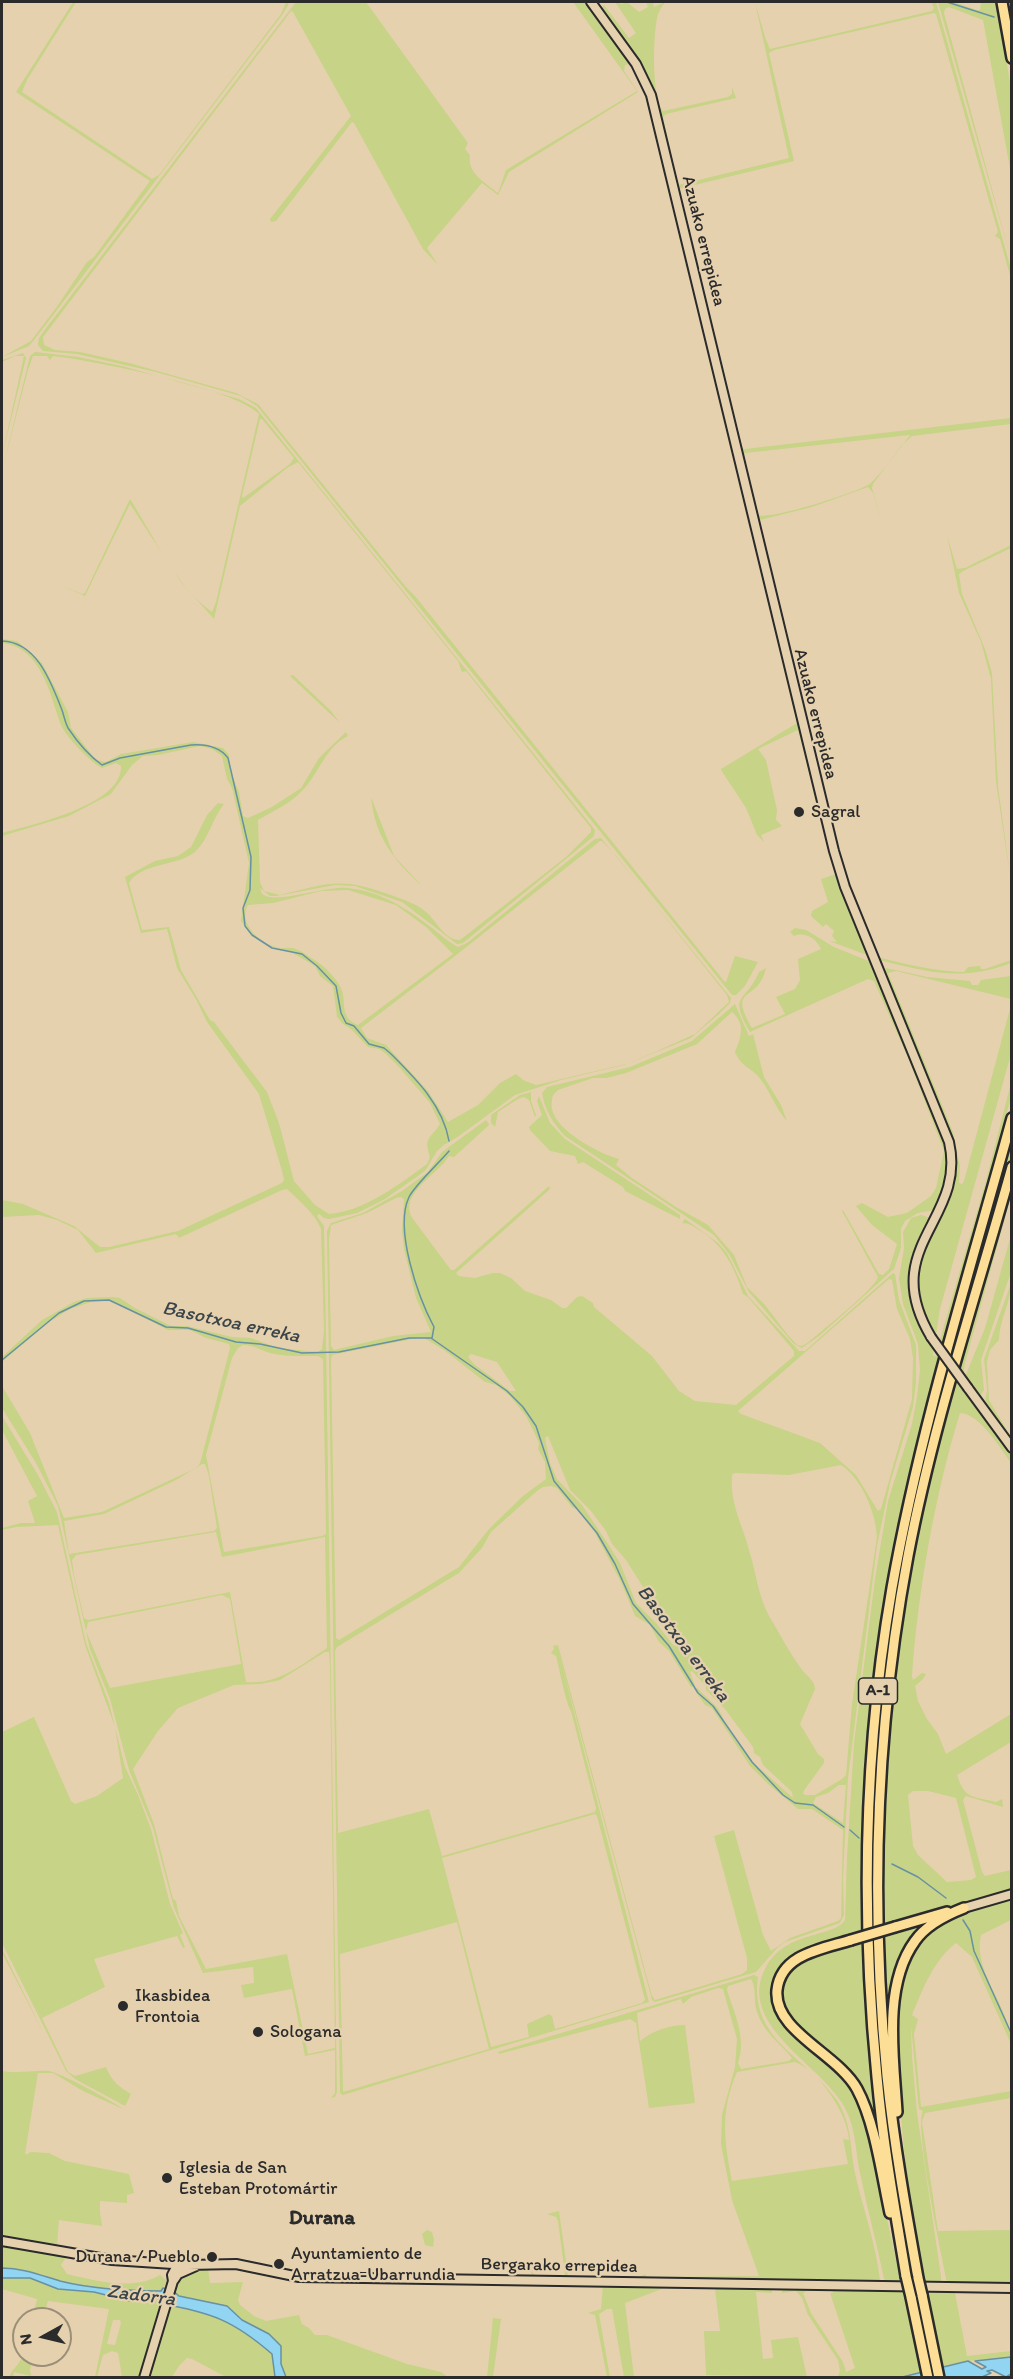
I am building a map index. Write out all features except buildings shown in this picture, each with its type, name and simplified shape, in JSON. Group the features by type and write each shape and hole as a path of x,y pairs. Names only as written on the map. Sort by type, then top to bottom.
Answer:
{"highway":[{"path":"1002,2 1011,58"},
{"name":"A-1","path":"928,2378 906,2276 883,2129 870,1997 867,1902 874,1721 891,1592 913,1483 933,1400 1011,1118"},
{"name":"A-1","path":"939,2378 902,2186 887,2077 878,1940 880,1803 889,1681 902,1594 925,1479 1011,1167"},
{"path":"906,2276 869,2120 858,2090 841,2067 792,2027 781,2012 776,1994 782,1973 796,1958 850,1940 964,1908"},
{"path":"902,2186 893,2021 898,1976 915,1940 935,1923 964,1908"}],"street":[{"name":"Azuako errepidea","path":"591,2 636,64 655,106 834,851 845,887 940,1115 951,1150 952,1171 947,1192 918,1254 913,1277 915,1303 931,1337 1011,1448"},
{"path":"964,1908 1011,1894"},
{"name":"Bergarako errepidea","path":"2,2241 112,2260 200,2265 236,2264 299,2277 1011,2288"},
{"path":"164,2263 170,2266 175,2276"},
{"path":"144,2378 178,2264"},
{"path":"175,2276 200,2265"}],"green space":[{"path":"73,2 76,2 27,80 22,92 152,179 159,175 281,14 286,2 289,4 34,340 29,346 2,357 31,341 87,262 94,257 150,181 16,92"},
{"path":"296,2 366,2 468,143 465,149 470,155 471,168 474,173 498,193 506,170 637,91 573,2 589,2 638,72 651,101 820,807 818,807 798,730 758,749 766,760 777,810 776,820 782,826 761,835 764,842 757,835 746,808 721,770 797,723 690,269 685,266 688,260 649,102 644,87 630,64 625,65 624,71 638,92 509,172 498,195 482,183 427,248 438,265 423,249 352,122 276,221 271,222 270,219 351,116 291,11 43,337 44,345 55,350 80,352 129,363 236,393 258,404 724,981 726,982 735,956 758,962 745,986 736,995 732,995 257,406 241,396 156,372 77,354 43,351 38,345 39,338 47,327"},
{"path":"615,2 622,4 627,2 639,12 648,7 646,2 653,2 654,7 665,2 656,22 654,48 656,92 663,111 728,97 732,94 732,87 736,98 666,114 663,117 678,185 789,158 755,2 770,49 932,11 934,8 931,2 936,2 1011,269 1011,279 1000,239 995,236 998,232 934,13 769,53 794,161 678,189 741,448 1011,418 1011,424 912,436 903,444 910,435 745,453 743,459 756,515 765,516 812,505 859,489 872,482 888,464 872,488 884,530 873,493 868,487 812,507 760,520 758,523 831,829 849,886 878,956 922,967 964,972 968,967 980,966 981,969 985,969 1011,960 1011,963 993,969 960,974 930,971 879,960 863,925 837,855 655,100 600,10 604,5 629,38 636,33"},
{"path":"938,2 954,2 980,10 981,2 997,2 1011,89 1011,174 983,20 949,7 944,13 1011,259"},
{"path":"35,352 78,357 161,377 72,359 53,356 50,360 47,356 33,356 2,471 30,356"},
{"path":"23,353 26,358 2,456 24,356 15,356 2,362 2,360"},
{"path":"207,390 239,399 256,408 595,830 594,836 463,943 457,944 402,902 355,886 335,885 276,896 270,896 260,888 262,894 269,897 278,897 337,888 372,893 405,909 458,947 467,943 595,839 601,838 613,853 600,841 361,1028 367,1038 386,1045 428,1091 448,1122 478,1105 500,1083 516,1074 523,1080 536,1085 626,1064 695,1034 729,1002 727,995 646,894 731,998 730,1003 719,1014 691,1038 624,1065 561,1080 515,1095 444,1145 437,1151 425,1171 385,1199 357,1213 329,1219 319,1214 317,1216 324,1226 326,1336 337,2092 335,2097 331,2098 335,2093 335,2050 305,2056 292,1989 244,1998 241,1985 254,1983 253,1967 203,1973 174,1908 153,1828 129,1770 110,1699 90,1649 58,1506 36,1463 2,1408 2,1386 30,1433 64,1518 102,1512 192,1470 199,1465 201,1460 230,1348 229,1344 206,1338 190,1330 168,1330 111,1301 91,1302 70,1309 49,1322 2,1362 2,1357 42,1320 74,1302 87,1298 113,1297 120,1298 171,1326 187,1326 232,1337 251,1338 278,1348 318,1352 322,1349 324,1330 321,1229 311,1212 287,1189 179,1238 176,1234 96,1253 78,1230 57,1220 39,1215 2,1217 2,1200 23,1204 74,1226 100,1247 109,1247 178,1231 282,1183 284,1180 259,1094 207,1022 177,968 167,929 141,933 125,877 155,861 178,856 191,847 207,815 218,803 224,804 204,841 195,852 187,857 142,871 129,883 142,930 169,927 181,970 210,1020 214,1022 267,1092 279,1123 294,1181 315,1205 329,1214 368,1203 427,1164 430,1157 428,1141 440,1124 430,1103 399,1067 379,1049 368,1047 337,1017 333,986 320,976 315,966 291,952 268,946 252,936 241,921 249,863 232,788 227,779 222,756 212,749 200,746 143,756 132,765 111,794 69,816 2,836 2,833 53,819 92,802 107,792 118,780 121,766 116,763 102,768 79,749 61,725 48,686 35,663 15,646 2,643 2,639 17,641 42,663 68,712 71,728 96,760 106,762 121,754 193,742 223,748 229,755 231,773 239,792 243,816 248,818 272,807 301,788 319,758 346,732 348,736 328,754 297,796 258,820 260,882 264,891 280,895 323,885 346,884 358,885 418,906 445,934 460,940 566,857 591,832 591,828 466,671 462,672 458,661 298,462 287,468 240,506 214,619 188,590 212,612 259,414 245,404","holes":["260,419 294,458 290,464 243,498","348,890 396,905 426,927 453,954 358,1025 347,1016 341,989 327,970 298,950 272,946 258,938 248,926 245,912 248,905 273,903 321,891","243,1345 266,1352 294,1356 318,1356 323,1359 326,1534 224,1552 206,1455 232,1358 238,1348","202,1464 205,1464 217,1528 214,1531 69,1554 64,1521 104,1514 176,1480","216,1532 222,1557 325,1537 327,1648 279,1677 246,1682 230,1592 88,1620 84,1618 72,1560 76,1555","222,1595 230,1599 241,1664 110,1688 86,1631 88,1622","325,1652 329,1652 335,2048 308,2054 287,1954 206,1969 179,1916 154,1824 133,1769 158,1731 178,1708 234,1685 261,1684 280,1680"]},
{"path":"130,499 162,554 130,504 85,596 56,583 82,594 85,593"},
{"path":"947,535 957,569 965,568 1011,545 1011,548 959,574 962,594 985,649 992,673 998,786 1011,882 996,782 991,679 981,642 959,593"},
{"path":"293,675 331,711 340,723 290,676"},
{"path":"371,797 394,856 381,836"},
{"path":"839,873 870,956 829,941 837,942 832,936 834,931 826,924 823,927 811,916 812,911 828,902 821,879"},
{"path":"795,928 806,930 834,947 871,962 875,968 945,1138 947,1157 945,1183 935,1210 918,1213 905,1221 901,1229 901,1248 894,1269 819,1336 802,1348 794,1344 749,1292 729,1254 714,1235 565,1136 550,1116 542,1093 547,1087 630,1067 692,1041 735,1004 749,1036 753,1034 764,1077 781,1105 787,1121 762,1081 743,1064 735,1052 741,1026 732,1012 697,1044 626,1073 606,1078 593,1078 558,1090 553,1095 552,1109 561,1125 570,1133 591,1147 619,1159 616,1165 632,1178 708,1225 734,1255 747,1287 765,1305 787,1334 797,1345 802,1346 809,1342 858,1300 878,1277 842,1211 879,1274 883,1275 889,1269 897,1244 872,1225 856,1206 862,1203 888,1217 907,1213 931,1196 936,1188 944,1151 909,1060 874,981 868,979 750,1032 743,1020 739,1004 759,972 766,968 757,986 743,999 745,1014 752,1028 785,1014 776,997 795,989 800,980 798,959 821,949 810,937 794,936 790,932"},
{"path":"886,968 927,977 970,981 972,985 978,985 981,980 1011,976 1011,999 896,971 888,973 953,1132 960,1166 959,1183 962,1184 1011,1005 1011,1054 940,1309 933,1355 935,1357 986,1181 1011,1083 1011,1097 904,1499 887,1584 873,1681 865,1779 862,1926 867,2026 885,2178 866,2101 786,2017 779,1992 793,1957 781,1968 777,1976 774,2001 775,2009 784,2025 823,2056 854,2089 864,2116 901,2282 887,2282 884,2279 860,2173 853,2128 847,2111 831,2088 783,2041 770,2024 761,2006 759,1987 766,1967 785,1947 831,1930 845,1920 854,1743 875,1579 888,1501 912,1424 920,1370 918,1344 903,1304 899,1278 904,1248 903,1232 911,1218 921,1215 931,1218 917,1249 910,1280 913,1311 930,1342 916,1291 918,1265 952,1186 955,1153 944,1117 884,973"},
{"path":"531,1092 535,1117 529,1100 524,1097 498,1112 495,1127 491,1123 491,1115 520,1095"},
{"path":"539,1096 550,1123 565,1139 680,1215 680,1219 625,1191 623,1187 583,1162 578,1164 575,1156 550,1151 529,1127 542,1115 537,1101"},
{"path":"486,1120 489,1124 454,1157 449,1156 414,1193 410,1201 413,1219 451,1270 454,1270 549,1186 550,1189 456,1273 459,1276 475,1278 500,1273 511,1278 525,1291 551,1300 562,1308 566,1308 577,1297 582,1296 593,1303 594,1307 652,1356 679,1391 695,1401 736,1405 794,1356 794,1351 743,1294 732,1266 715,1242 689,1224 682,1223 685,1219 718,1243 727,1253 748,1296 799,1351 805,1351 893,1273 895,1274 899,1300 916,1345 916,1382 913,1407 890,1483 877,1546 848,1778 843,1877 844,1915 840,1923 785,1942 756,1972 655,2002 652,2000 558,1650 649,2002 343,2095 340,2093 327,1231 331,1223 363,1213 402,1191 428,1172 442,1152","holes":["396,1198 404,1199 402,1230 404,1249 416,1298 431,1332 393,1336 334,1350 331,1346 329,1240 331,1225 367,1213","889,1279 892,1280 897,1309 910,1339 913,1358 912,1399 881,1509 878,1511 856,1475 820,1443 738,1411","424,1338 444,1350 485,1382 496,1385 510,1396 526,1416 539,1443 538,1449 545,1462 546,1479 523,1496 489,1529 459,1567 339,1640 336,1638 332,1355","471,1354 497,1362 516,1391 510,1391 468,1357","548,1436 570,1490 591,1511 606,1531 612,1544 626,1560 665,1622 676,1644 674,1646 636,1603 620,1563 610,1547 582,1505 557,1479 550,1463 545,1438","841,1465 849,1471 861,1488 874,1518 877,1537 852,1704 846,1775 815,1795 803,1793 824,1763 824,1759 818,1754 800,1724 815,1686 794,1658 765,1608 735,1505 732,1486 734,1473 789,1475","543,1487 557,1488 572,1507 578,1510 595,1533 621,1582 635,1616 650,1625 659,1642 669,1651 691,1687 695,1686 690,1672 692,1671 706,1686 706,1690 725,1709 753,1747 754,1753 760,1757 763,1765 792,1792 793,1798 754,1763 727,1726 718,1708 697,1688 694,1689 705,1705 712,1708 750,1766 798,1809 812,1809 843,1830 841,1918 838,1921 790,1938 771,1951 763,1935 734,1830 714,1836 747,1958 747,1970 742,1974 655,2000 647,1978 558,1645 553,1646 551,1653 556,1656 596,1808 595,1812 442,1856 429,1809 338,1833 335,1651 337,1647 459,1573 482,1548 491,1532","839,1785 846,1785 843,1823 813,1803 816,1797 828,1793","595,1814 645,2000 642,2003 555,2029 552,2016 549,2014 527,2024 529,2037 491,2047 442,1858","457,1922 489,2049 343,2092 340,1954"]},
{"path":"1011,1131 1011,1156 955,1352 895,1619 876,1957 914,2276 910,2276 887,2140 874,1988 870,1855 877,1722 895,1590 920,1474 948,1359"},
{"path":"1011,1186 1011,1196 965,1363 961,1387 1011,1454 1011,1463 982,1425 975,1419 960,1413 935,1509 919,1610 912,1676 913,1680 922,1673 926,1674 915,1686 918,1701 938,1734 946,1754 1011,1714 1011,1742 957,1775 963,1789 971,1796 996,1802 1002,1799 1003,1807 966,1796 963,1800 982,1872 985,1876 1011,1870 1011,1890 893,1923 894,1930 939,1917 905,1953 890,2056 884,1903 885,1801 887,1750 898,1648 907,1589 946,1415","holes":["913,1791 928,1791 956,1798 976,1877 971,1880 947,1882 918,1855 913,1846 908,1795"]},
{"path":"1011,1235 1011,1272 981,1360 984,1390 979,1398 965,1377 985,1328"},
{"path":"1011,1283 999,1340 990,1350 987,1362 989,1400 1011,1437 1011,1442 986,1407 984,1359"},
{"path":"2,1416 38,1475 57,1512 86,1643 109,1703 115,1727 85,1645 58,1525 2,1530 2,1528 21,1523 35,1523 28,1501 37,1496 2,1430"},
{"path":"34,1717 71,1801 75,1804 97,1796 123,1778 115,1727 125,1767 151,1829 170,1904 183,1933 180,1935 185,1947 183,1948 177,1936 94,1959 105,1987 42,2018 68,2072 75,2076 106,2067 116,2083 131,2094 125,2106 75,2079 66,2071 2,1943 2,1732"},
{"path":"1011,1898 1011,1920 981,1935 980,1949 987,1976 1005,2017 1011,2044 972,1957 956,1943 935,1967 912,2015 918,2019 914,2034 921,2107 1011,2091 1011,2098 925,2113 922,2122 938,2231 1011,2230 1011,2284 947,2283 925,2166 921,2122 923,2111 919,2109 911,2025 917,2113 941,2276 941,2282 924,2283 910,2202 901,2121 896,2029 901,1981 913,1950 937,1925 961,1913"},
{"path":"2,1949 44,2034 45,2036 2,1953"},
{"path":"754,1975 758,1977 758,1999 762,2017 771,2033 826,2086 843,2111 880,2280 532,2277 531,2271 536,2276 563,2276 565,2274 558,2221 556,2217 547,2214 559,2211 568,2276 639,2277 645,2274 647,2277 759,2276 732,2200 721,2144 722,2115 735,2067 737,2039 723,1989 718,1988 691,1997 683,2004 681,1999 637,2013 640,2041 661,2029 685,2025 695,2103 649,2108 636,2023 630,2019 499,2054 498,2052","holes":["751,1979 760,2019 768,2032 792,2058 789,2061 741,2069 738,2063 740,2035 727,1990 728,1986","795,2062 813,2074 838,2106 844,2118 849,2140 843,2139 848,2164 732,2181 725,2126 728,2100 737,2072"]},
{"path":"2,2071 48,2071 63,2076 86,2087 123,2109 83,2091 53,2073 38,2073 25,2154 49,2153 65,2161 129,2174 134,2193 127,2195 127,2203 100,2201 102,2226 59,2220 57,2246 2,2237"},
{"path":"427,2230 432,2232 433,2247 425,2245 422,2234"},
{"path":"2,2245 67,2256 61,2265 67,2274 126,2284 138,2283 160,2275 167,2281 162,2291 111,2289 72,2284 24,2271 2,2268"},
{"path":"208,2267 210,2283 243,2282 238,2300 240,2305 254,2316 266,2321 299,2315 302,2324 315,2335 327,2335 407,2364 441,2372 448,2377 286,2377 281,2364 281,2346 269,2334 242,2320 227,2306 179,2296 173,2291 182,2276"},
{"path":"2,2278 30,2278 58,2289 94,2292 130,2301 158,2298 161,2304 141,2377 122,2377 118,2353 112,2351 103,2355 97,2377 95,2377 109,2309 48,2301 46,2307 35,2307 37,2299 2,2289","holes":["113,2320 120,2320 115,2345 107,2344"]},
{"path":"603,2285 772,2288 772,2293 756,2292 763,2359 773,2358 771,2340 798,2337 807,2377 706,2375 704,2331 720,2331 715,2289 664,2288 625,2303 634,2377 624,2377 612,2309 599,2314 610,2377 607,2377 595,2315 588,2313 601,2309"},
{"path":"782,2288 822,2288 825,2291 803,2293 811,2313 843,2362 846,2372 855,2368 830,2293 833,2293 832,2288 904,2289 920,2365 928,2364 925,2343 930,2357 925,2290 1011,2291 1011,2294 955,2293 967,2356 1011,2351 1011,2357 968,2361 898,2377 838,2377 840,2371 838,2360 808,2315 802,2298 796,2291 782,2293"},
{"path":"169,2306 216,2316 249,2334 273,2354 275,2377 226,2377 187,2358 172,2377 148,2378"},
{"path":"493,2318 501,2319 493,2377 487,2377"},
{"path":"16,2367 31,2367 31,2376 14,2372 13,2377 9,2377"}],"water":[{"name":"Zadorra","path":"2,2268 97,2288 161,2291 163,2288 172,2290 179,2296 227,2306 242,2320 269,2334 281,2346 281,2364 286,2377 275,2377 272,2354 246,2333 208,2315 161,2304 158,2298 130,2301 94,2292 58,2289 30,2278 2,2278"},
{"path":"1011,2357 1011,2374 1006,2377 992,2370 987,2371 991,2373 982,2377 898,2378 968,2361 982,2369 986,2367 975,2361"}],"waterway":[{"path":"947,2 994,17"},
{"path":"2,641 25,648 41,665 53,688 68,728 92,757 102,765 120,758 191,745 211,747 228,758 251,857 250,890 243,908 245,926 252,935 272,948 302,954 336,986 341,1013 346,1023 354,1026 369,1044 384,1048 418,1082 441,1116 449,1141"},
{"path":"432,1338 434,1327 421,1299 410,1263 404,1227 405,1211 412,1192 449,1151"},
{"name":"Basotxoa erreka","path":"2,1360 59,1313 84,1301 109,1300 166,1327 188,1328 236,1342 260,1344 302,1353 339,1352 409,1338 431,1338 507,1391 523,1407 536,1426 554,1481 597,1533 615,1564 633,1604 669,1646 698,1693 713,1706 752,1762 783,1795 795,1803 813,1805 844,1827"},
{"name":"Basotxoa erreka","path":"850,1830 859,1838"},
{"name":"Basotxoa erreka","path":"892,1864 918,1877 946,1898"},
{"name":"Basotxoa erreka","path":"963,1920 970,1931 974,1951 1012,2035"}],"place":[{"name":"Sagral","path":"799,812"},
{"name":"Ikasbidea Frontoia","path":"123,2006"},
{"name":"Sologana","path":"258,2032"},
{"name":"Iglesia de San Esteban Protomártir","path":"167,2178"},
{"name":"Durana / Pueblo","path":"212,2257"},
{"name":"Ayuntamiento de Arratzua-Ubarrundia","path":"279,2264"}],"district":[{"name":"Durana","path":"322,2219"}]}
